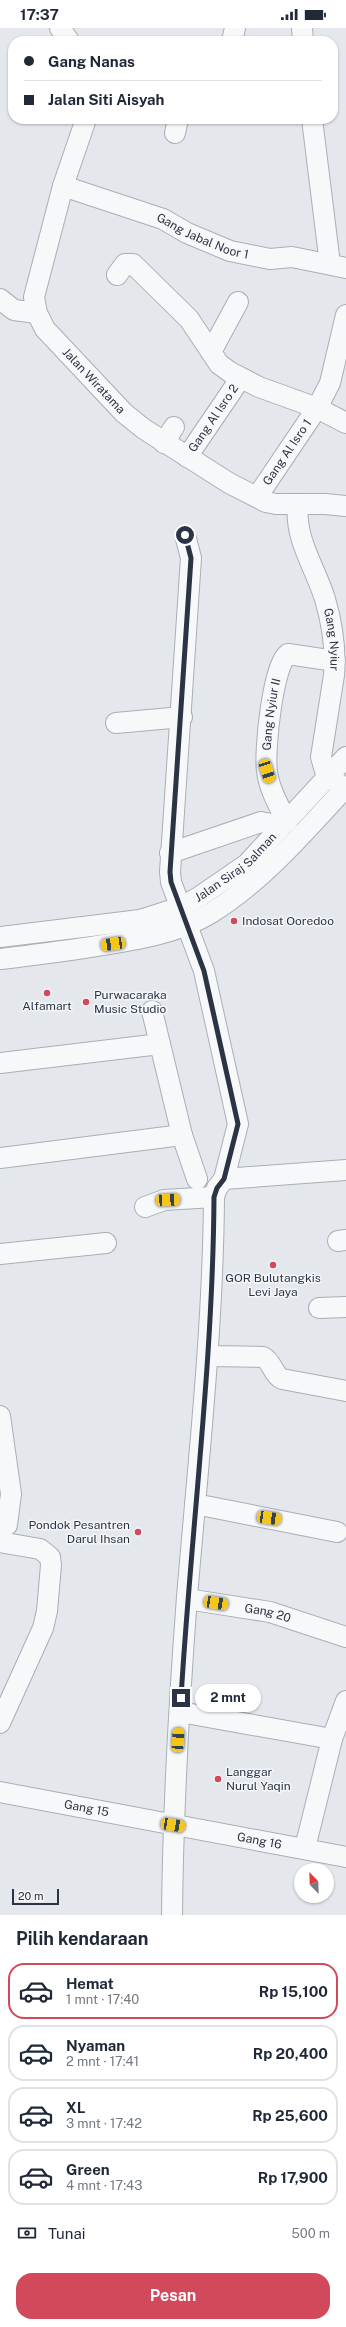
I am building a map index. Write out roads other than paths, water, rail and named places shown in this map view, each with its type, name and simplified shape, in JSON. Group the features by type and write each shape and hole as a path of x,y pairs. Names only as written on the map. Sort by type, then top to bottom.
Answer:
{"street":[{"name":"Jalan Wiratama","path":"84,124 63,186 34,297 37,313 45,329 91,375 124,413 169,435 187,457 229,483 257,497 276,504 346,506"},
{"path":"313,124 338,266"},
{"name":"Gang Jabal Noor 1","path":"63,186 163,219 187,233 230,251 256,258 292,257 338,266"},
{"path":"117,275 124,264 133,264 189,319 219,364 240,379 317,408 346,423"},
{"path":"0,300 14,310 37,313"},
{"path":"211,352 238,302"},
{"name":"Gang Al Isro 1","path":"257,497 317,408 330,383 346,315"},
{"name":"Gang Al Isro 2","path":"187,457 240,379"},
{"name":"Gang Nyiur","path":"298,504 297,524 325,599 331,624 335,661 321,757 322,766 329,776"},
{"path":"172,1915 173,1825 187,1599 208,1356 214,1197 217,1188 224,1179 238,1124 213,1009 184,916 171,882 170,853 182,717 191,558 185,535"},
{"name":"Gang Nyiur II","path":"283,826 267,771 268,737 278,669 284,656 288,654 335,661"},
{"path":"116,723 182,717"},
{"name":"Jalan Siraj Salman","path":"0,958 140,939 184,916 247,864 346,757"},
{"path":"329,776 345,788"},
{"name":"Jalan Siraj Salman","path":"0,937 211,913 246,886 285,852 345,788"},
{"path":"170,853 260,822 283,826"},
{"path":"152,1011 182,1134 197,1179"},
{"path":"0,1063 160,1044"},
{"path":"0,1158 182,1134"},
{"path":"224,1179 346,1170"},
{"path":"145,1207 164,1200 214,1197"},
{"path":"0,1254 106,1242"},
{"path":"319,1308 346,1307"},
{"path":"208,1356 263,1357 273,1366 278,1377 282,1379 346,1390"},
{"path":"0,1416 11,1494 3,1533 40,1549 50,1557 51,1565 47,1611 43,1628 0,1723"},
{"path":"195,1504 337,1532"},
{"name":"Gang 20","path":"187,1599 270,1612 346,1637"},
{"path":"305,1848 332,1739 346,1701"},
{"path":"180,1712 332,1739"},
{"name":"Gang 15","path":"0,1792 173,1825"},
{"name":"Gang 16","path":"173,1825 305,1848 346,1857"}],"place":[{"name":"Indosat Ooredoo","path":"234,921"},
{"name":"Alfamart","path":"47,993"},
{"name":"Purwacaraka Music Studio","path":"86,1002"},
{"name":"GOR Bulutangkis Levi Jaya","path":"273,1265"},
{"name":"Pondok Pesantren Darul Ihsan","path":"138,1532"},
{"name":"Langgar Nurul Yaqin","path":"218,1779"}]}
